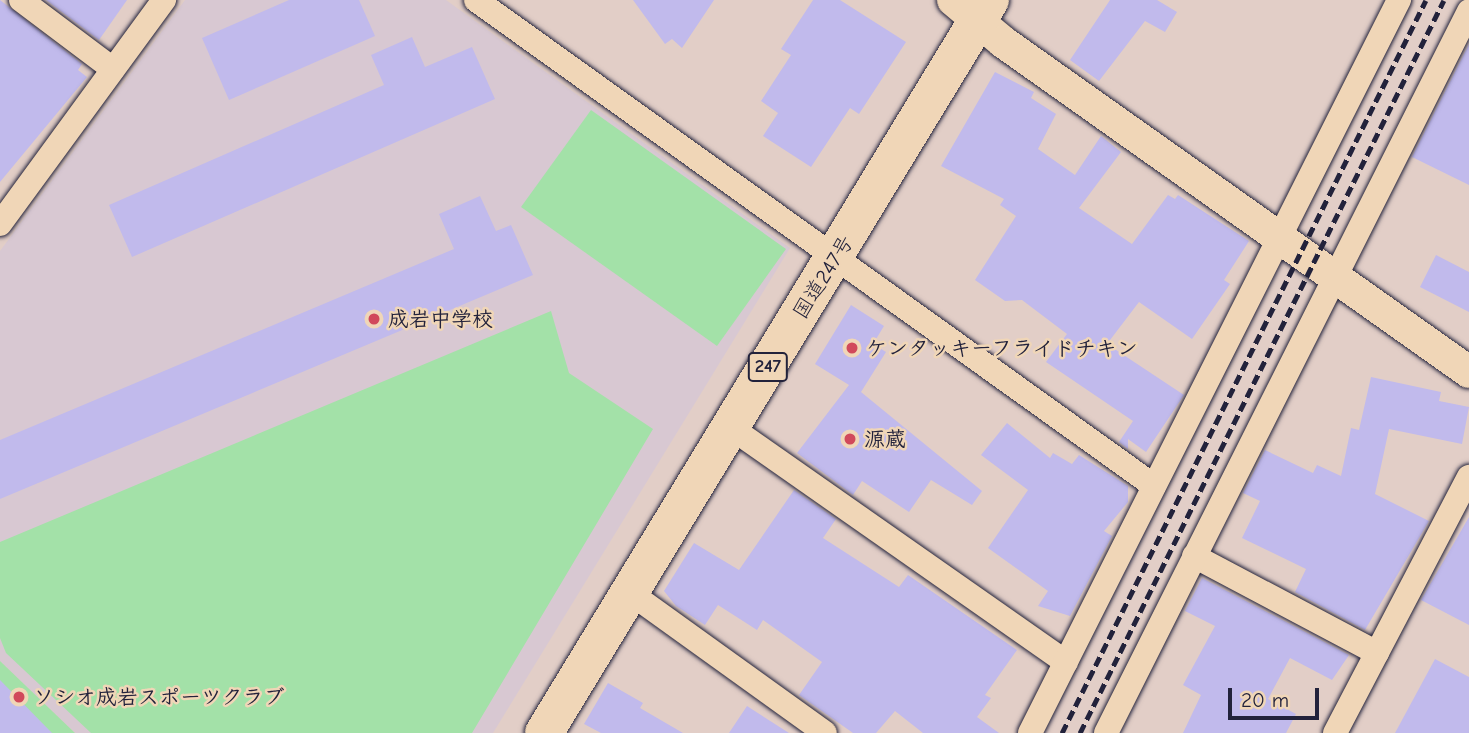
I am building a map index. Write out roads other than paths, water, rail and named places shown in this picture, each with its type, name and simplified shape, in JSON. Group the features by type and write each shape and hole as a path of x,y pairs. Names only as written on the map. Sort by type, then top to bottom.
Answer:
{"highway":[{"name":"国道247号","path":"544,733 835,258 974,7"}],"street":[{"path":"21,0 113,69"},
{"path":"0,224 164,0"},
{"path":"476,0 1154,486"},
{"path":"1030,733 1399,0"},
{"path":"974,7 1279,237 1469,372"},
{"path":"1106,733 1469,11"},
{"path":"730,427 1066,662"},
{"path":"1335,733 1469,477"},
{"path":"1195,556 1377,653"},
{"path":"629,592 825,733"}],"railway":[{"path":"1062,733 1426,0"},
{"path":"1080,733 1444,0"}],"place":[{"name":"成岩中学校","path":"374,319"},
{"name":"ケンタッキーフライドチキン","path":"852,348"},
{"name":"源蔵","path":"850,439"},
{"name":"ソシオ成岩スポーツクラブ","path":"19,697"}]}
